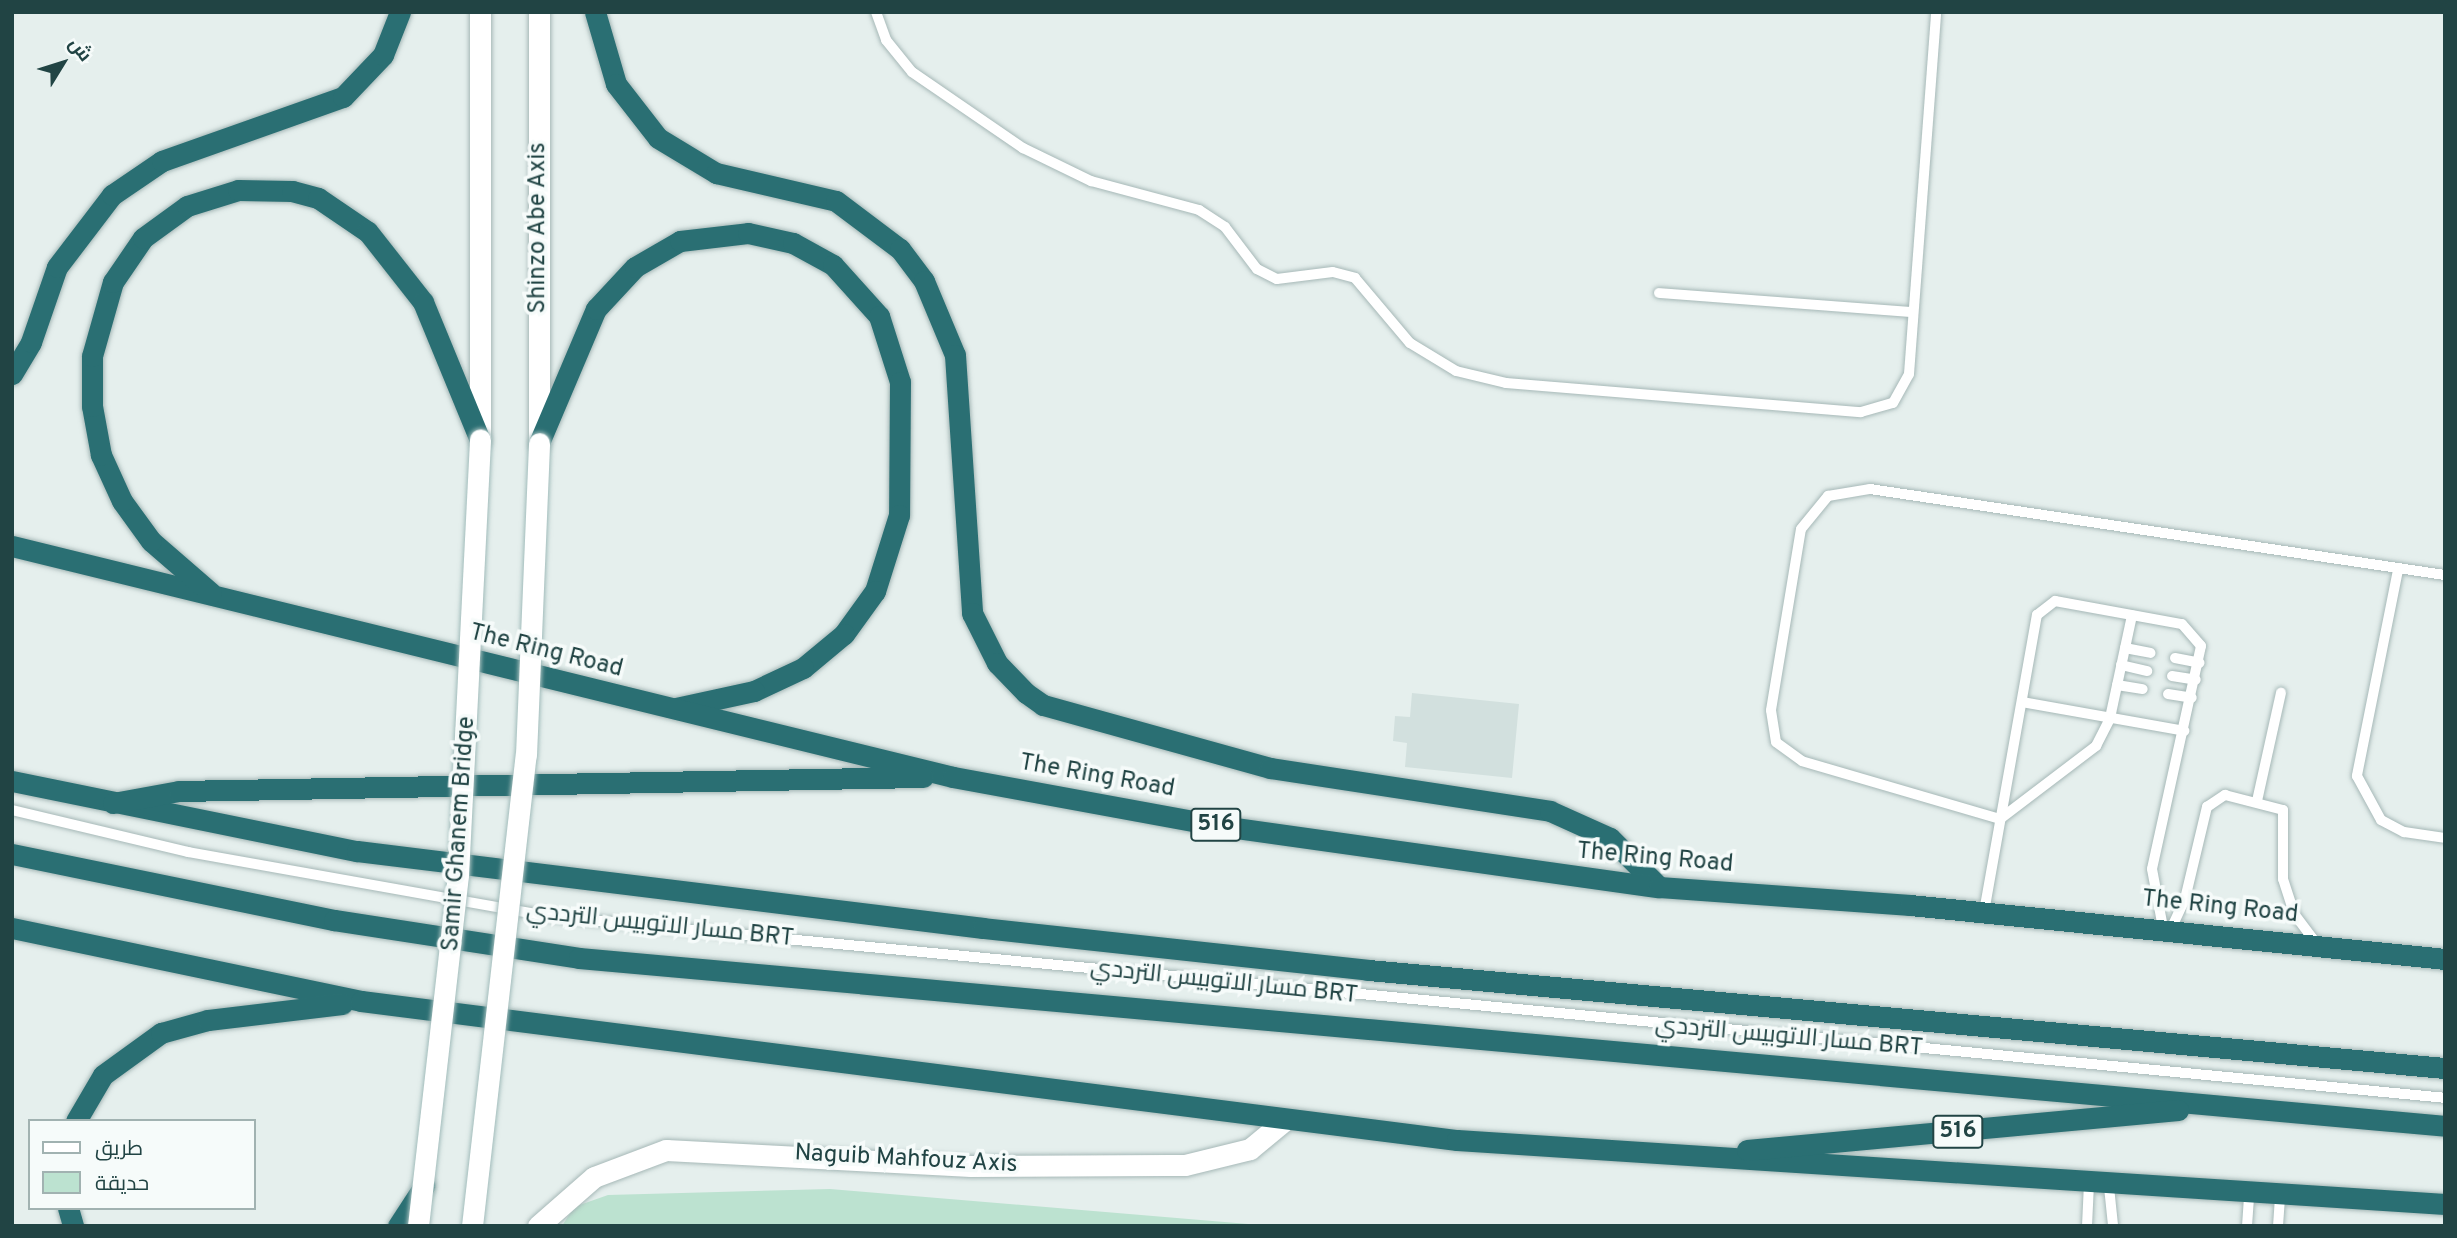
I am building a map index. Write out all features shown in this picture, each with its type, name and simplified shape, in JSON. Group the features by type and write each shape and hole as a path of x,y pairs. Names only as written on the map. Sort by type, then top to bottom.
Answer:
{"highway":[{"path":"12,374 67,250 111,195 171,157 343,97 383,55 400,12"},
{"path":"595,12 616,84 657,138 716,173 836,201 890,240 924,281 943,316 957,368 972,613 997,663 1026,693 1043,705 1270,768 1550,811 1610,838 1659,887"},
{"path":"213,595 151,541 110,478 92,406 97,332 127,259 176,213 238,190 318,198 368,232 408,276 480,440"},
{"path":"539,443 596,309 659,250 702,235 748,233 813,253 850,280 879,316 900,382 899,515 886,567 861,614 824,653 779,681 669,710"},
{"name":"The Ring Road","path":"12,546 669,710 953,777 1208,824 1659,887 2167,928 2445,959"},
{"path":"108,805 179,790 953,777"},
{"path":"12,780 108,805 358,851 983,928 1368,970 2445,1068"},
{"name":"516","path":"12,853 334,920 579,958 2445,1126"},
{"name":"516","path":"12,928 160,964 362,1001 1285,1121 1457,1140 2099,1186 2280,1198 2445,1204"},
{"path":"77,1119 120,1058 161,1033 208,1020 362,1001"},
{"name":"516","path":"1696,1156 1836,1139 2045,1127 2220,1105"},
{"path":"398,1226 425,1184"}],"main road":[{"path":"480,12 480,440"},
{"name":"Shinzo Abe Axis","path":"538,12 539,443"},
{"name":"Samir Ghanem Bridge","path":"418,1226 425,1184 458,875 480,440"},
{"path":"472,1226 526,755 539,443"},
{"name":"Naguib Mahfouz Axis","path":"538,1226 594,1177 666,1150 971,1166 1185,1164 1250,1149 1285,1121"}],"lane":[{"path":"876,12 886,40 912,72 1023,148 1091,181 1199,210 1225,227 1266,275 1289,281 1333,272 1355,278 1410,343 1480,379 1878,410 1904,390 1936,12"},
{"path":"1658,293 1912,312"},
{"path":"2000,819 1802,761 1776,742 1771,710 1801,529 1828,496 1870,489 2445,575"},
{"path":"2398,570 2357,776 2381,820 2404,832 2445,838"},
{"path":"1984,912 2022,702 2043,605 2056,601 2188,628 2200,646 2200,663 2152,869 2167,928"},
{"path":"2000,819 2088,757 2109,718 2132,615"},
{"path":"2125,648 2151,653"},
{"path":"2175,658 2200,663"},
{"path":"2121,665 2147,671"},
{"path":"2172,676 2196,680"},
{"path":"2117,685 2143,689"},
{"path":"2256,801 2281,693"},
{"path":"2168,694 2192,698"},
{"path":"2022,702 2184,732"},
{"path":"2167,928 2209,802 2225,795 2275,804 2285,815 2285,888 2317,945"},
{"name":"مسار الاتوبيس الترددي BRT","path":"12,810 188,852 546,916 2445,1098"},
{"path":"2087,1226 2099,1186"},
{"path":"2099,1186 2113,1226"},
{"path":"2247,1226 2249,1196"},
{"path":"2278,1226 2280,1198"}],"shaded area":[{"path":"1412,693 1519,704 1512,778 1405,767 1407,743 1393,741 1395,716 1410,717"}],"green space":[{"path":"830,1189 1273,1226 562,1226 574,1207 608,1195"}]}
